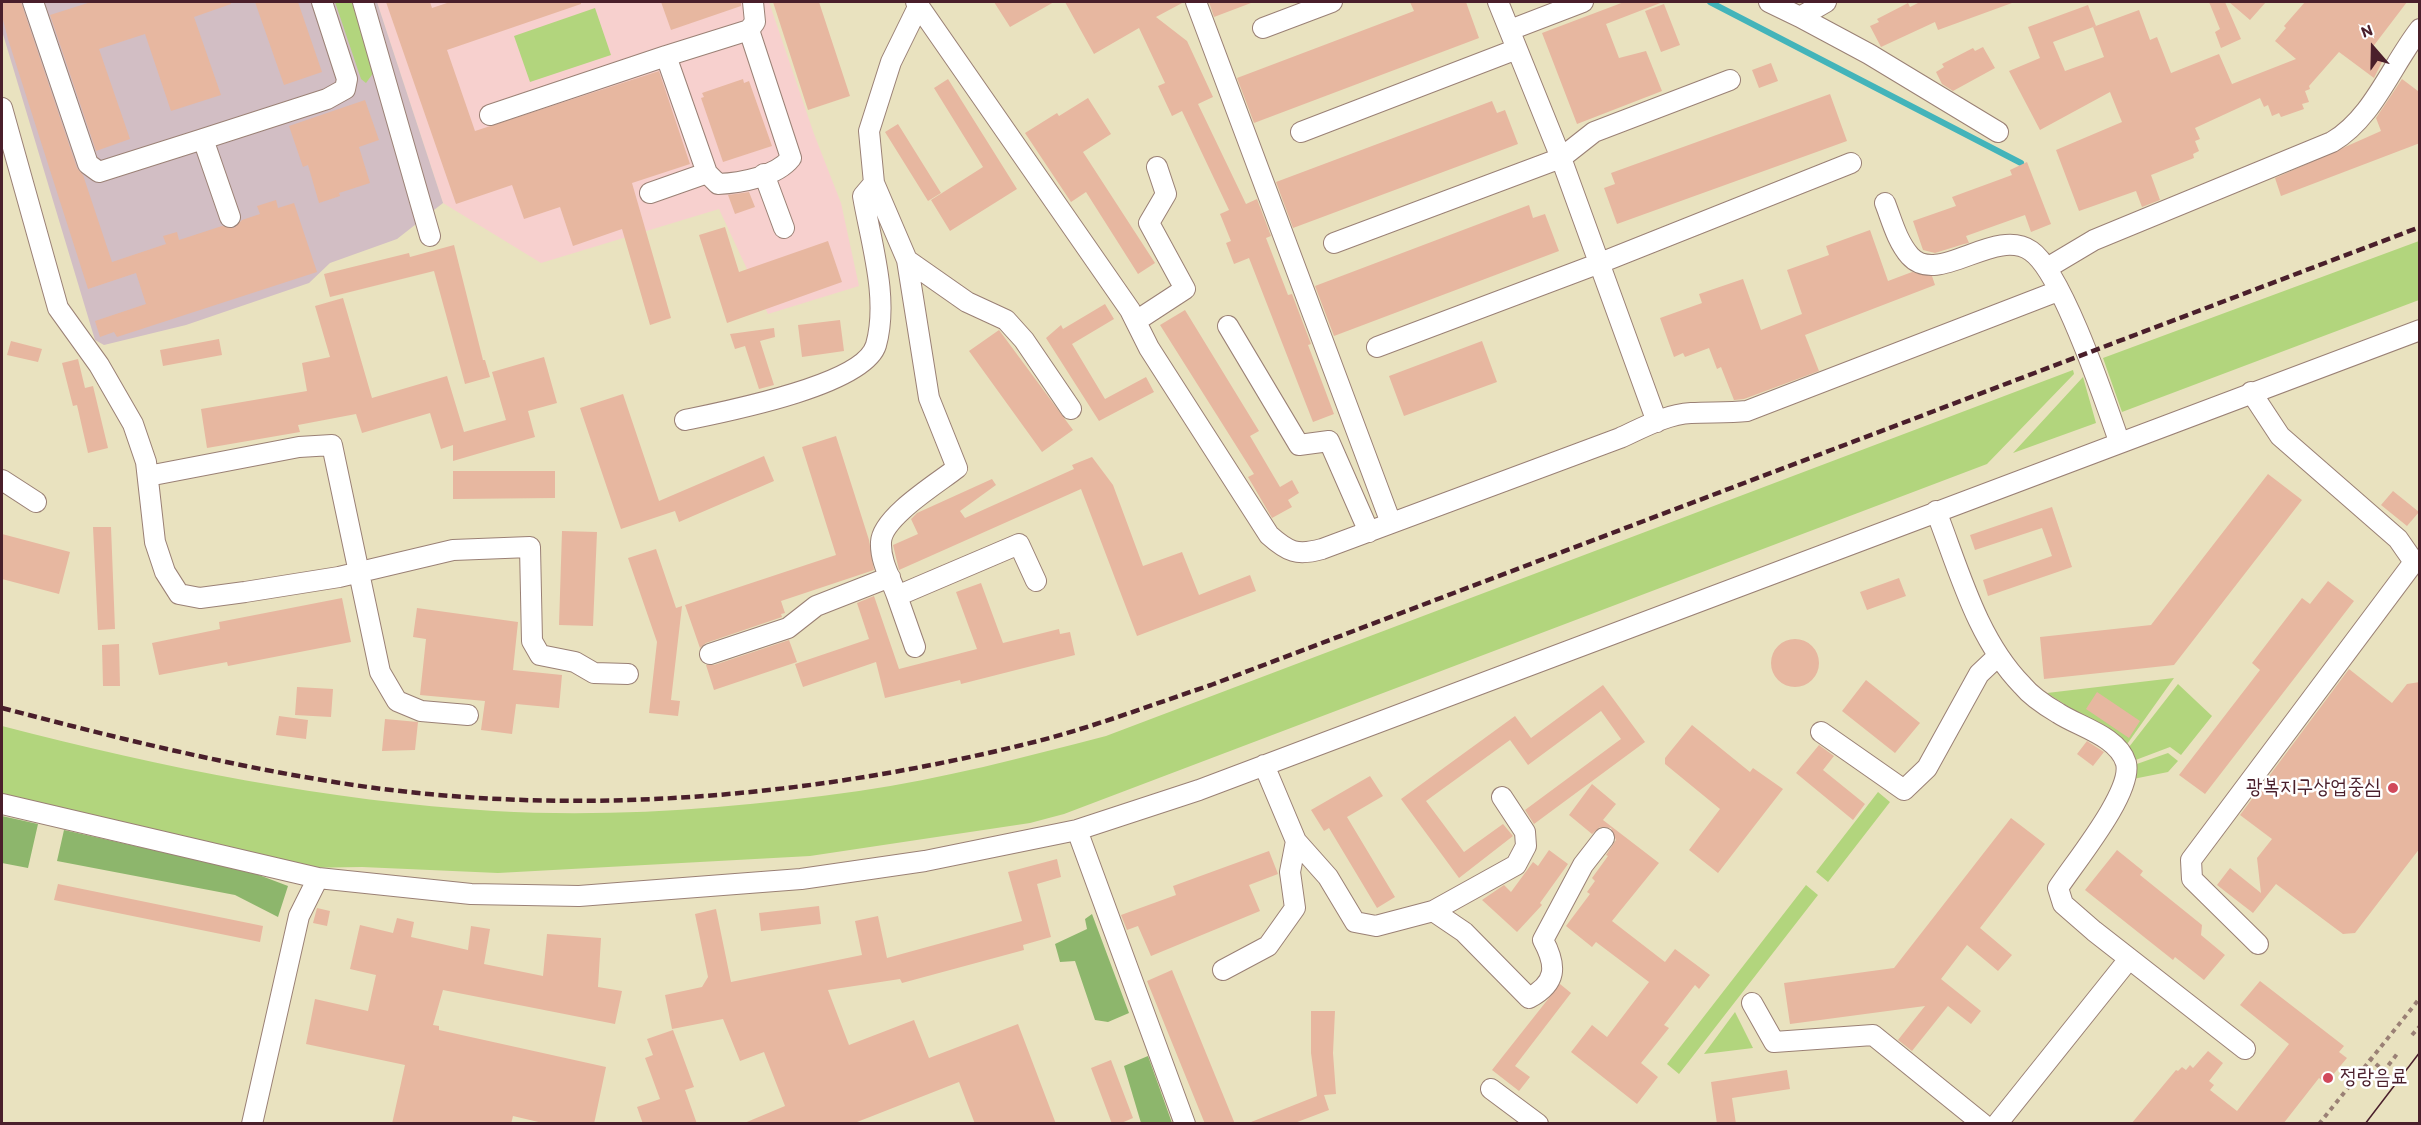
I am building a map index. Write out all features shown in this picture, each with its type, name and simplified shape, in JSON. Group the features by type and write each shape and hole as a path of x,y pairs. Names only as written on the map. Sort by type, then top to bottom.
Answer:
{"street":[{"path":"33,2 88,164 99,172 327,99 345,88 347,79 322,2"},
{"path":"363,2 430,236"},
{"path":"490,115 749,30 755,22 753,2"},
{"path":"1196,2 1391,523"},
{"path":"1263,28 1332,2"},
{"path":"1498,2 1561,158 1657,422"},
{"path":"1301,132 1514,40 1583,2"},
{"path":"1769,2 1869,54 1998,132"},
{"path":"1800,17 1826,2"},
{"path":"915,647 882,557 881,539 894,517 957,468 929,398 907,260 874,183 869,131 891,62 917,4"},
{"path":"917,4 1136,321 1149,348 1269,535 1291,551 1304,554 1369,532 1657,422 1690,413 1718,415 1747,411 2058,291"},
{"path":"2047,268 2094,240 2332,142 2349,132 2359,123 2399,56 2420,29"},
{"path":"666,56 707,173 718,184 739,183 785,165 790,158 749,30"},
{"path":"1334,243 1561,158 1594,132 1730,80"},
{"path":"2,108 58,308 99,365 133,424 146,462 155,542 165,572 179,594 200,598 245,592 358,572 453,550 530,547 532,641 540,656 575,662 594,673 628,674"},
{"path":"203,139 230,217"},
{"path":"1377,347 1600,263 1851,163"},
{"path":"1136,321 1185,289 1149,223 1166,194 1157,167"},
{"path":"650,193 707,173"},
{"path":"764,174 784,228"},
{"path":"685,420 766,403 838,377 867,360 875,347 881,310 863,196 874,183"},
{"path":"1885,203 1898,239 1911,258 1923,265 1950,262 1990,247 2019,244 2033,252 2047,268 2088,353 2119,441"},
{"path":"907,260 967,302 1006,320 1024,340 1071,409"},
{"path":"1228,326 1299,445 1329,441 1369,532"},
{"path":"2,804 318,878 471,894 579,896 801,879 1006,846 1077,830 1199,790 2119,441 2420,330"},
{"path":"2251,392 2280,436 2398,539 2417,566 2191,860 2192,879 2258,944"},
{"path":"148,476 299,447 332,445 380,672 397,701 421,711 468,715"},
{"path":"2,480 36,502"},
{"path":"1936,511 1973,606 1998,656 2023,686 2058,713 2112,744 2121,751 2126,764 2120,795 2058,888 2063,904 2129,959 2245,1048"},
{"path":"897,596 1019,544 1036,581"},
{"path":"710,654 788,628 816,606 890,577"},
{"path":"1821,732 1904,790 1927,768 1979,674 1998,656"},
{"path":"1264,765 1296,841 1328,877 1354,922 1376,926 1433,911 1516,865 1526,846 1525,832 1502,797"},
{"path":"1077,830 1185,1124"},
{"path":"1433,911 1464,932 1529,998 1544,990 1552,979 1552,956 1543,940 1583,865 1604,838"},
{"path":"1223,970 1268,946 1296,908 1290,872 1296,841"},
{"path":"252,1124 299,916 318,878"},
{"path":"1997,1124 2129,959"},
{"path":"1752,1003 1774,1042 1873,1035 1983,1124"},
{"path":"1491,1089 1527,1120"}],"path":[{"path":"2319,1124 2369,1058 2420,998"},
{"path":"2415,1005 2420,1010"},
{"path":"2412,1035 2420,1026"},
{"path":"2369,1058 2384,1071 2397,1054"}],"shaded area":[{"path":"2,2 377,2 443,203 397,239 330,263 309,283 186,325 104,345 95,340 2,31"},
{"path":"377,2 769,2 814,134 841,203 859,286 768,314 719,209 541,263 443,203"}],"green space":[{"path":"335,2 352,2 373,66 374,72 366,83 361,79"},
{"path":"595,8 611,55 530,82 514,36"},
{"path":"2419,241 2419,300 2122,412 2103,358"},
{"path":"2073,370 2074,374 1987,464 1064,814 1030,823 810,856 498,873 362,867 298,868 2,795 2,726 123,756 308,791 494,811 585,813 723,807 859,791 922,780 1106,736"},
{"path":"2083,377 2096,423 2013,453"},
{"path":"2174,678 2125,747 2118,739 2047,693"},
{"path":"2178,684 2212,716 2181,755 2170,747 2133,761 2129,747"},
{"path":"2168,753 2178,761 2168,772 2133,779 2134,765"},
{"path":"1878,792 1890,802 1828,882 1816,872"},
{"path":"2,816 38,824 28,868 2,863"},
{"path":"64,830 251,872 288,886 278,917 235,895 57,861"},
{"path":"1806,885 1818,895 1679,1074 1667,1064"},
{"path":"1092,914 1129,1013 1108,1022 1095,1020 1075,961 1060,962 1055,944 1087,929 1085,919"},
{"path":"1735,1012 1753,1048 1704,1054"},
{"path":"1148,1056 1172,1123 1141,1123 1124,1066"}],"building":[{"path":"2,2 21,2 77,168 83,175 112,262 166,244 163,236 177,232 179,240 222,226 234,228 242,220 260,214 257,206 276,200 278,208 294,203 317,272 117,337 114,332 100,337 95,321 146,304 136,273 88,289 8,39 2,16"},
{"path":"91,2 231,2 231,4 194,17 221,95 171,111 145,34 99,49 130,139 96,151 50,15"},
{"path":"255,2 298,2 322,72 284,85"},
{"path":"386,2 430,2 432,8 450,2 581,2 581,4 447,50 475,131 659,71 690,164 632,183 671,318 650,325 622,229 573,246 560,207 524,219 512,185 456,204"},
{"path":"661,2 741,2 741,6 671,30"},
{"path":"773,2 819,2 850,96 808,110"},
{"path":"994,2 1054,2 1010,27"},
{"path":"1065,2 1184,2 1156,17 1187,41 1213,97 1198,104 1246,204 1257,199 1271,236 1266,238 1288,295 1292,294 1334,414 1313,422 1249,258 1234,264 1226,243 1231,241 1220,214 1229,210 1182,111 1172,116 1158,86 1165,83 1139,28 1094,54"},
{"path":"1209,2 1251,2 1251,3 1214,17"},
{"path":"1410,2 1466,2 1479,38 1254,123 1237,78 1414,11"},
{"path":"1624,2 1663,2 1606,24 1619,58 1646,51 1662,91 1577,124 1542,33"},
{"path":"1920,2 2012,3 1938,30 1935,22 1881,47 1870,26 1879,22 1877,19 1908,3 1910,7"},
{"path":"2209,2 2225,2 2241,39 2221,48 2215,32 2220,29"},
{"path":"2229,2 2266,2 2250,20"},
{"path":"2305,2 2407,2 2372,48 2384,58 2374,78 2339,52 2309,86 2310,89 2305,91 2309,102 2302,104 2304,109 2281,117 2279,113 2272,116 2268,105 2264,107 2260,98 2195,128 2200,139 2195,141 2199,151 2193,154 2194,158 2151,175 2160,200 2142,207 2136,191 2079,211 2056,150 2122,122 2110,92 2040,130 2009,71 2040,58 2028,27 2088,5 2096,26 2139,10 2150,40 2157,37 2171,73 2219,54 2232,84 2296,59 2275,41 2286,28 2284,26","holes":["2093,27 2104,57 2065,71 2053,42"]},
{"path":"1664,4 1680,45 1661,52 1645,11"},
{"path":"1983,47 1995,68 1953,91 1942,84 1936,72 1944,67 1942,64 1973,48 1975,51"},
{"path":"1771,63 1778,81 1759,88 1752,70"},
{"path":"743,79 744,83 749,81 772,146 723,162 701,98 704,97 702,93"},
{"path":"948,79 1017,189 950,231 931,200 983,167 934,88"},
{"path":"2402,79 2420,95 2420,143 2281,196 2275,178 2381,131 2376,118"},
{"path":"1830,94 1847,141 1617,224 1604,188 1615,184 1611,173"},
{"path":"1088,98 1111,134 1083,152 1155,263 1138,274 1086,192 1071,202 1025,133 1057,113 1059,116"},
{"path":"365,100 379,140 359,147 370,183 339,193 340,196 319,203 308,165 303,167 289,126"},
{"path":"1492,101 1497,113 1505,110 1518,144 1293,228 1276,182"},
{"path":"898,124 941,193 928,201 885,132"},
{"path":"2027,162 2051,224 2031,232 2025,215 1966,236 1969,243 1935,253 1923,250 1913,221 1956,206 1952,197 2012,175 2010,170"},
{"path":"749,192 755,207 735,214 728,195"},
{"path":"1529,205 1533,218 1545,214 1559,251 1334,336 1315,286"},
{"path":"725,227 739,272 828,241 842,282 727,323 699,235"},
{"path":"1870,230 1888,281 1912,272 1932,276 1935,285 1805,335 1819,371 1744,399 1734,400 1721,367 1717,369 1709,348 1685,357 1683,353 1674,357 1660,318 1702,303 1699,294 1743,279 1761,330 1802,314 1787,270 1829,255 1826,246"},
{"path":"454,245 483,360 485,360 490,377 465,384 434,271 330,297 324,274 409,253 410,257"},
{"path":"343,298 372,398 447,376 464,432 506,420 492,372 544,357 557,403 528,411 535,437 453,461 453,445 441,449 430,413 362,433 356,414 298,425 300,432 207,448 201,409 307,391 302,363 330,357 315,306"},
{"path":"1105,304 1114,319 1072,344 1105,399 1146,377 1154,392 1099,421 1046,338 1061,325 1063,329"},
{"path":"1185,310 1259,431 1250,436 1280,487 1292,480 1299,493 1288,500 1292,507 1272,518 1248,477 1254,474 1160,325"},
{"path":"840,320 844,351 802,357 798,325"},
{"path":"774,328 775,337 760,341 774,385 759,389 745,346 735,349 730,334"},
{"path":"999,330 1073,430 1042,452 969,351"},
{"path":"219,339 222,355 163,366 160,350"},
{"path":"11,341 42,349 38,362 7,355"},
{"path":"1482,341 1497,382 1404,416 1389,376"},
{"path":"78,359 85,388 93,386 108,448 88,453 77,405 73,406 62,363"},
{"path":"623,394 659,501 764,456 774,481 679,522 675,511 621,529 580,408"},
{"path":"836,436 869,540 874,570 781,601 785,613 781,614 782,617 706,643 700,648 685,605 836,555 802,447"},
{"path":"1092,457 1113,485 1143,566 1182,552 1199,595 1250,575 1256,591 1137,636 1081,489 899,570 893,545 918,534 911,519 917,513 992,479 996,485 960,511 965,518 1074,469 1072,465"},
{"path":"453,471 555,471 555,498 453,499"},
{"path":"2268,474 2302,500 2174,665 2044,679 2040,637 2151,625"},
{"path":"2393,491 2419,512 2407,526 2381,505"},
{"path":"2052,507 2072,567 1988,596 1983,580 2052,556 2042,528 1975,550 1970,535"},
{"path":"93,527 111,527 115,629 98,630"},
{"path":"562,531 597,532 593,626 559,625"},
{"path":"2,534 70,552 59,594 2,579"},
{"path":"656,549 676,608 682,606 671,700 680,701 678,716 649,713 657,642 628,558"},
{"path":"1899,578 1906,596 1867,610 1860,592"},
{"path":"2328,581 2354,601 2205,794 2179,775 2260,670 2252,663 2302,598 2310,604"},
{"path":"981,583 1003,643 1059,629 1060,634 1070,632 1075,655 961,684 960,680 885,698 876,662 803,687 795,664 869,639 857,603 874,596 899,669 977,649 956,592"},
{"path":"342,598 351,642 228,666 227,662 159,675 152,643 220,629 219,622"},
{"path":"417,608 518,622 513,670 562,675 559,708 516,704 512,734 481,730 485,701 420,695 426,639 413,637"},
{"path":"1795,639 1812,646 1819,663 1812,680 1795,687 1778,680 1771,663 1778,646"},
{"path":"789,640 797,662 714,690 706,665 714,665"},
{"path":"119,644 120,686 103,686 102,645"},
{"path":"2349,669 2392,703 2407,684 2420,682 2420,848 2355,933 2343,934 2276,884 2253,913 2217,885 2230,868 2261,893 2257,858 2272,839 2240,815"},
{"path":"1866,680 1920,723 1895,753 1842,711"},
{"path":"1603,685 1645,742 1534,824 1525,810 1621,739 1601,711 1528,765 1510,740 1426,801 1464,852 1503,824 1513,836 1459,878 1401,799 1515,716 1531,738"},
{"path":"297,687 333,689 331,717 295,715"},
{"path":"2097,692 2140,721 2129,738 2086,709"},
{"path":"279,716 308,720 306,739 276,735"},
{"path":"385,719 418,722 415,750 382,751"},
{"path":"1692,725 1750,772 1753,768 1783,789 1718,873 1689,850 1720,809 1665,764 1665,758"},
{"path":"2087,741 2104,752 2093,766 2077,754"},
{"path":"1819,745 1834,756 1823,770 1865,804 1853,820 1796,773"},
{"path":"1370,776 1383,796 1347,817 1395,897 1377,908 1329,828 1324,831 1311,810"},
{"path":"1592,784 1616,804 1603,820 1659,863 1612,921 1665,962 1675,949 1710,975 1699,989 1695,985 1664,1025 1669,1028 1641,1063 1658,1077 1637,1104 1571,1052 1592,1025 1607,1037 1649,982 1596,942 1592,947 1566,926 1590,894 1587,892 1595,881 1592,878 1616,840 1611,828 1600,827 1592,834 1569,815"},
{"path":"2011,818 2045,844 1980,928 2012,955 1998,971 1967,945 1941,979 1981,1011 1971,1024 1948,1006 1912,1051 1898,1040 1925,1006 1790,1024 1784,983 1894,968"},
{"path":"1549,850 1568,864 1540,903 1542,905 1517,932 1482,900 1504,885 1511,892 1533,862 1538,866"},
{"path":"2117,850 2143,871 2140,875 2202,925 2201,935 2225,955 2204,980 2175,957 2173,960 2085,890"},
{"path":"1269,851 1278,874 1249,885 1260,911 1151,956 1138,926 1127,930 1121,915 1176,895 1173,886"},
{"path":"1057,859 1061,877 1037,884 1051,937 1023,945 1024,950 902,983 900,979 828,990 849,1045 914,1020 929,1058 1018,1024 1056,1124 975,1124 959,1082 852,1124 742,1124 785,1106 764,1052 740,1061 723,1019 672,1029 665,995 702,987 708,977 695,914 716,909 731,982 862,955 855,921 878,916 887,958 1022,921 1008,872"},
{"path":"58,884 263,926 260,942 54,900"},
{"path":"819,906 821,924 761,931 759,913"},
{"path":"317,908 330,911 327,926 313,923"},
{"path":"397,918 414,922 411,937 468,950 471,926 490,929 484,964 543,976 547,934 601,938 598,987 622,991 615,1024 443,990 433,1025 439,1026 439,1030 606,1067 594,1124 547,1124 513,1116 511,1124 392,1124 405,1065 306,1044 315,999 368,1011 376,975 350,969 360,925 393,933"},
{"path":"1172,970 1235,1124 1205,1124 1147,981"},
{"path":"2260,981 2344,1046 2339,1052 2347,1058 2326,1083 2319,1078 2283,1124 2131,1124 2176,1070 2182,1067 2186,1070 2190,1065 2193,1068 2208,1051 2223,1063 2209,1081 2214,1085 2210,1090 2237,1111 2289,1044 2240,1005"},
{"path":"1560,984 1571,993 1515,1066 1530,1077 1519,1091 1492,1070"},
{"path":"1311,1011 1335,1011 1333,1053 1336,1094 1324,1095 1329,1110 1292,1124 1246,1124 1317,1096 1311,1053"},
{"path":"673,1030 694,1087 685,1090 697,1124 643,1124 637,1107 660,1099 645,1058 653,1055 647,1039"},
{"path":"1111,1060 1133,1118 1119,1124 1112,1124 1091,1068"},
{"path":"1787,1070 1790,1089 1732,1098 1736,1124 1717,1124 1711,1082"}],"waterway":[{"path":"1710,2 2021,163"}],"tram line":[{"path":"2365,1124 2420,1052"}],"railway":[{"path":"2,708 164,748 287,774 415,793 502,799 589,801 677,798 764,791 937,764 1070,732 1211,685 2420,227"}],"place":[{"name":"광복지구상업중심","path":"2393,788"},
{"name":"정랑음료","path":"2328,1078"}]}
